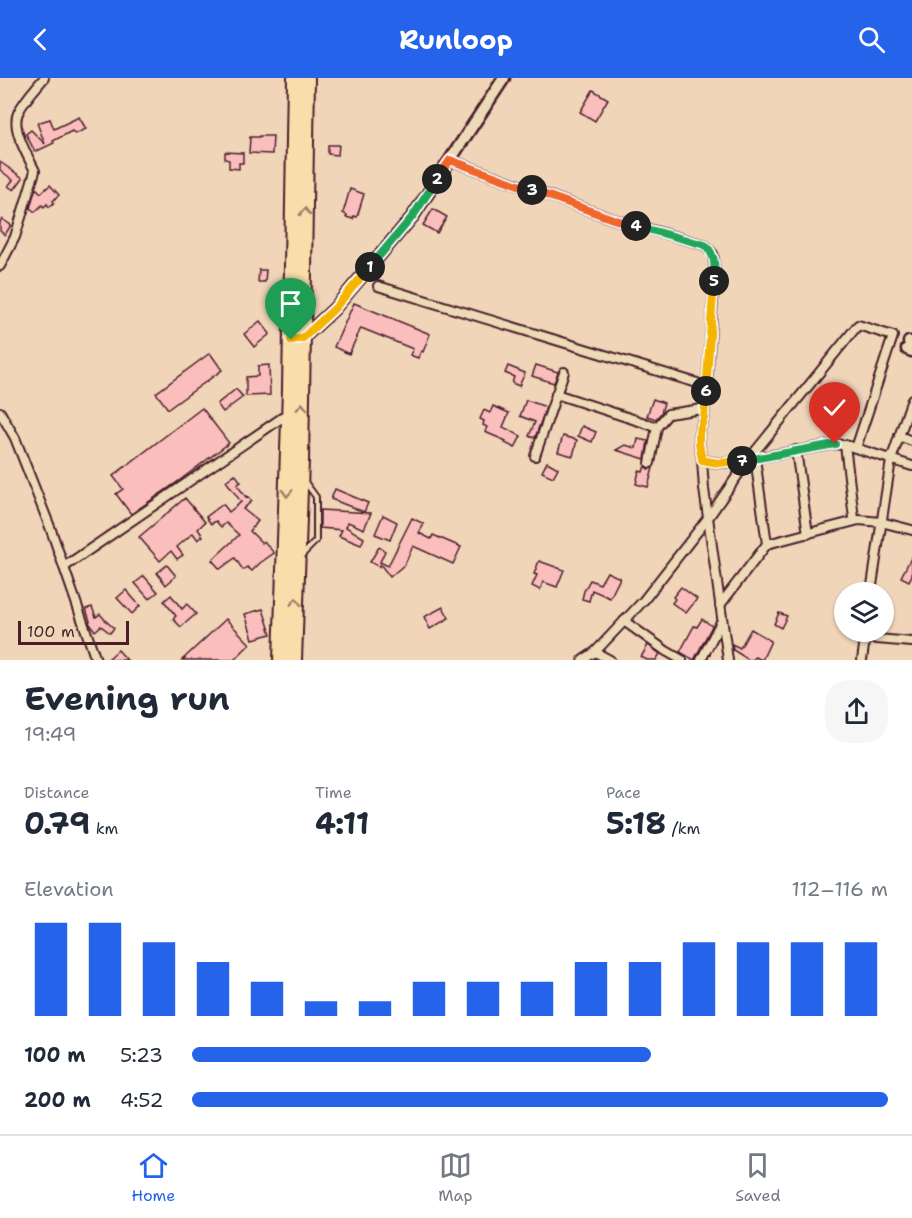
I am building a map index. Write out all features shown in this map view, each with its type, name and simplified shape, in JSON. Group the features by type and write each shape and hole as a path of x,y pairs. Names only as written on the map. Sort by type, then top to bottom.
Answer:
{"highway":[{"path":"294,660 301,477 297,339 296,78"},
{"path":"281,660 289,414 297,339 307,78"}],"street":[{"path":"0,266 15,237 35,171 16,129 17,115 26,99 44,78"},
{"path":"297,339 334,309 413,216 504,78"},
{"path":"450,160 613,219 705,245 710,249 715,272 707,387 699,443 728,660"},
{"path":"378,286 707,387"},
{"path":"583,660 595,652 644,600 858,325 893,336 856,448"},
{"path":"535,456 564,372"},
{"path":"556,394 657,428"},
{"path":"872,582 891,460 912,399"},
{"path":"650,463 657,428 668,414 702,409"},
{"path":"0,412 15,438 64,567 96,660"},
{"path":"64,567 289,414"},
{"path":"899,436 912,441"},
{"path":"702,460 718,463 752,459 835,444 856,448 912,466"},
{"path":"845,445 854,518"},
{"path":"796,450 808,534"},
{"path":"752,459 767,544"},
{"path":"720,605 767,544 859,520 881,522 912,530"},
{"path":"701,660 722,620"},
{"path":"624,621 682,660"},
{"path":"894,639 912,642"},
{"path":"862,660 864,642"},
{"path":"595,652 610,660"}],"building":[{"path":"593,90 608,99 595,121 580,112"},
{"path":"79,117 86,129 75,134 72,131 35,152 26,134 31,130 45,144 37,123 50,119 54,129"},
{"path":"273,136 272,154 249,153 250,137"},
{"path":"328,145 339,145 338,155 328,154"},
{"path":"225,152 243,153 243,163 239,163 239,169 229,168 229,160 225,159"},
{"path":"0,162 23,178 14,190 8,186 13,180 0,170"},
{"path":"50,185 59,195 49,207 47,204 44,207 42,205 35,212 30,208 35,190 41,193"},
{"path":"350,189 364,194 357,217 354,216 353,219 346,217 347,215 343,213"},
{"path":"433,209 447,217 437,233 423,225"},
{"path":"2,219 11,225 5,235 0,231"},
{"path":"259,270 266,270 265,282 258,282"},
{"path":"354,303 430,334 423,352 421,351 418,358 410,355 413,349 361,328 349,354 334,347"},
{"path":"260,321 270,334 254,347 244,334"},
{"path":"210,353 222,370 168,409 156,393"},
{"path":"269,365 270,395 246,396 246,377 258,376 258,366"},
{"path":"536,365 558,372 554,383 532,376"},
{"path":"508,366 525,373 519,386 512,383 514,377 505,373"},
{"path":"236,389 243,397 223,412 217,404"},
{"path":"653,399 664,403 656,419 647,416"},
{"path":"526,400 546,407 535,438 529,436 535,422 520,416"},
{"path":"493,406 509,413 503,427 521,436 515,448 505,443 506,441 485,432 487,427 480,419 484,410 490,413"},
{"path":"202,408 229,443 131,514 116,494 123,489 113,476"},
{"path":"582,426 596,432 592,442 578,436"},
{"path":"563,436 577,440 573,456 558,452"},
{"path":"638,439 648,441 645,459 616,450 625,445 636,448"},
{"path":"547,462 558,468 553,477 542,472"},
{"path":"645,466 648,469 653,468 648,487 636,484 639,471 643,472"},
{"path":"235,474 241,482 237,485 252,501 243,509 258,521 250,531 262,543 264,541 274,553 252,571 247,567 243,570 235,558 220,569 212,560 239,535 226,523 221,527 216,521 211,524 206,517 223,504 229,512 241,502 226,481"},
{"path":"335,489 368,503 364,512 331,499"},
{"path":"185,498 205,522 198,529 203,536 198,540 193,533 177,547 183,555 177,559 171,551 160,561 139,537"},
{"path":"320,510 371,513 364,529 348,522 346,527 364,538 361,545 339,536 342,530 320,528"},
{"path":"383,515 397,522 390,540 375,534"},
{"path":"412,518 424,524 419,533 431,539 433,535 461,547 453,564 413,546 405,564 390,577 380,564 379,567 370,562 379,547 385,551 380,562 388,566"},
{"path":"912,556 912,575 909,581 901,577"},
{"path":"539,561 564,570 557,587 543,582 540,590 532,586 537,575 534,574"},
{"path":"167,565 176,576 166,585 157,573"},
{"path":"607,572 620,578 610,598 592,590 589,601 582,599 590,580 600,584"},
{"path":"144,576 158,592 149,599 135,583"},
{"path":"681,587 697,599 686,613 672,603 675,599 673,597"},
{"path":"126,590 140,606 132,614 117,598"},
{"path":"171,595 182,609 187,604 196,614 181,627 173,619 176,616 164,601"},
{"path":"92,607 96,617 100,614 114,628 110,633 101,626 95,631 90,624 86,609"},
{"path":"443,607 449,618 430,629 424,617"},
{"path":"263,609 271,634 253,639 245,614"},
{"path":"779,613 787,616 781,628 774,624"},
{"path":"226,619 250,644 234,660 182,660"},
{"path":"702,619 712,626 694,660 680,652 694,626 697,627"},
{"path":"751,629 771,641 762,660 755,657 749,660 733,650 732,644 740,648"},
{"path":"648,645 660,654 656,660 641,657"},
{"path":"118,650 127,660 107,660"}],"route":[{"path":"291,340 303,338 334,309 413,216 450,160 613,219 705,245 710,249 713,254 715,272 704,418 699,433 702,460 718,463 734,462 835,444"}]}
